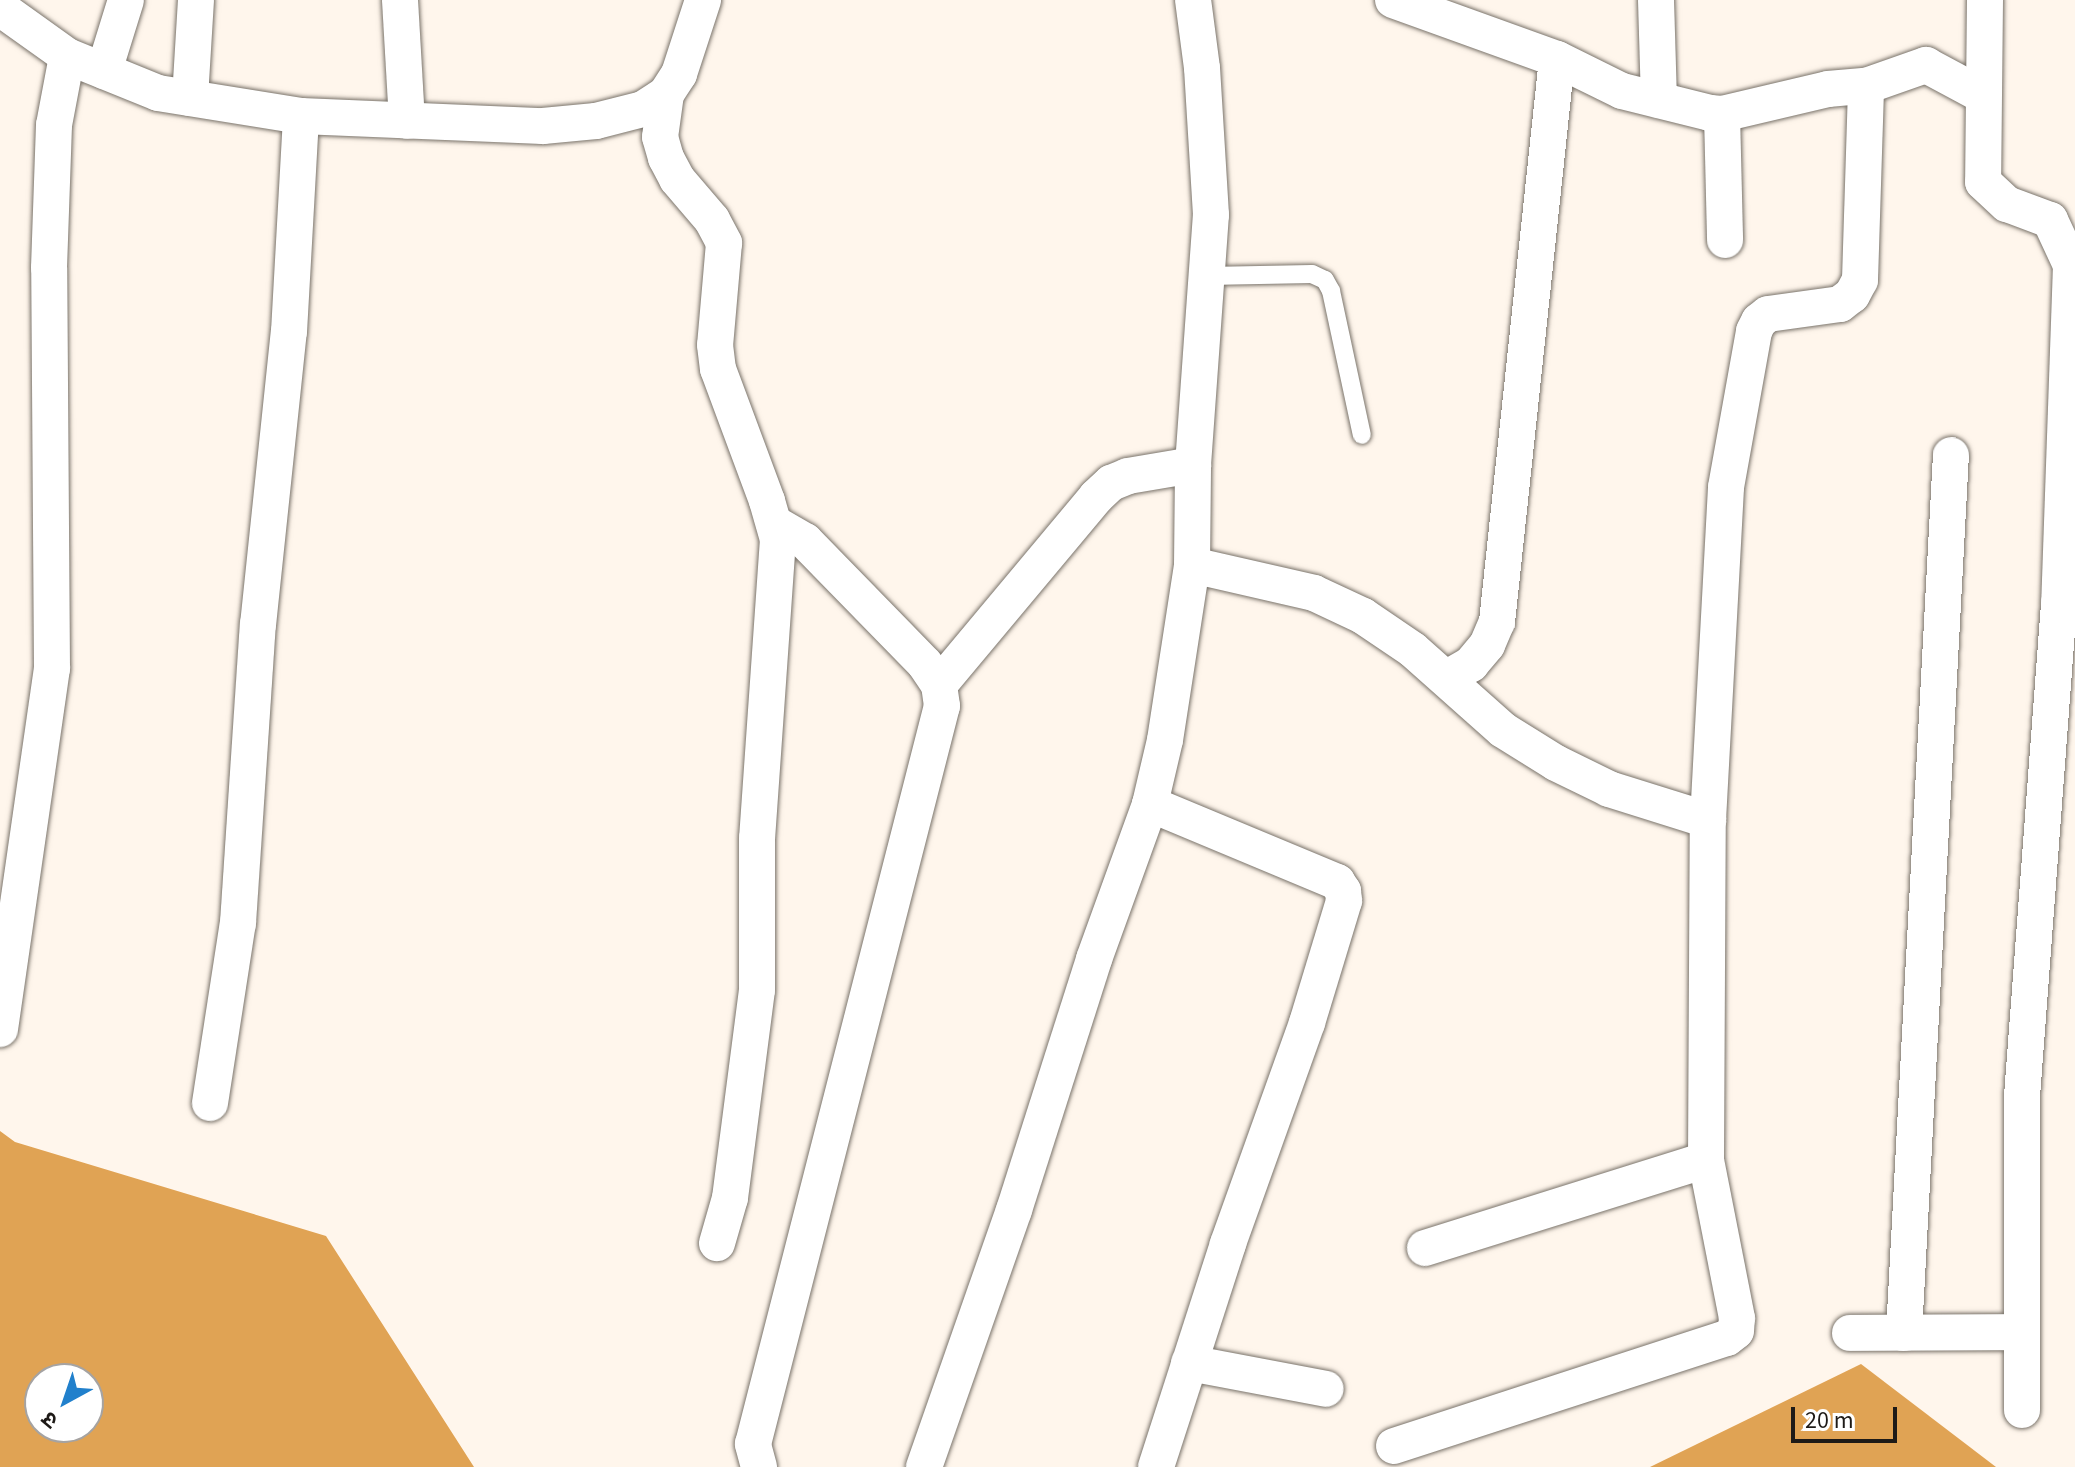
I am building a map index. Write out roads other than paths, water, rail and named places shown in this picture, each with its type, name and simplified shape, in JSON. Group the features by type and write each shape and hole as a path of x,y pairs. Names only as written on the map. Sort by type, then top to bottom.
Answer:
{"street":[{"path":"104,71 126,0"},
{"path":"190,98 196,0"},
{"path":"400,0 407,121"},
{"path":"0,8 67,56 158,93 301,116 543,126 583,122 643,109 666,94 679,74 703,0"},
{"path":"924,1467 1014,1210 1094,959 1150,804 1165,740 1192,565 1193,465 1211,215 1202,68 1193,0"},
{"path":"1393,0 1557,59 1622,91 1722,114 1828,89 1866,86 1926,65 1982,95"},
{"path":"1656,0 1659,100"},
{"path":"1985,0 1983,182 2007,204 2050,220 2071,265 2059,604 2022,1094 2022,1410"},
{"path":"0,1029 52,669 49,268 54,125 67,56"},
{"path":"1447,678 1471,664 1487,645 1497,622 1557,59"},
{"path":"1394,1446 1727,1338 1736,1331 1737,1318 1706,1160 1708,820 1726,487 1754,331 1759,321 1768,314 1840,304 1852,295 1860,280 1866,86"},
{"path":"666,94 660,137 666,158 677,179 712,220 724,243 715,345 718,369 778,539 757,838 757,990 730,1198 717,1243"},
{"path":"1722,114 1725,240"},
{"path":"210,1103 238,923 258,625 289,332 301,116"},
{"path":"1904,1333 1951,455"},
{"path":"939,685 1111,483 1128,476 1193,465"},
{"path":"759,1467 753,1444 942,706 939,685 925,664 805,541 775,524"},
{"path":"1192,565 1314,593 1363,616 1447,678 1503,730 1556,763 1609,789 1708,820"},
{"path":"1150,804 1337,882 1343,891 1344,901 1307,1023 1189,1363 1168,1464"},
{"path":"1425,1248 1706,1160"},
{"path":"1850,1333 2022,1332"},
{"path":"1189,1363 1326,1389"}],"lane":[{"path":"1207,276 1312,274 1325,280 1331,291 1362,435"}]}
